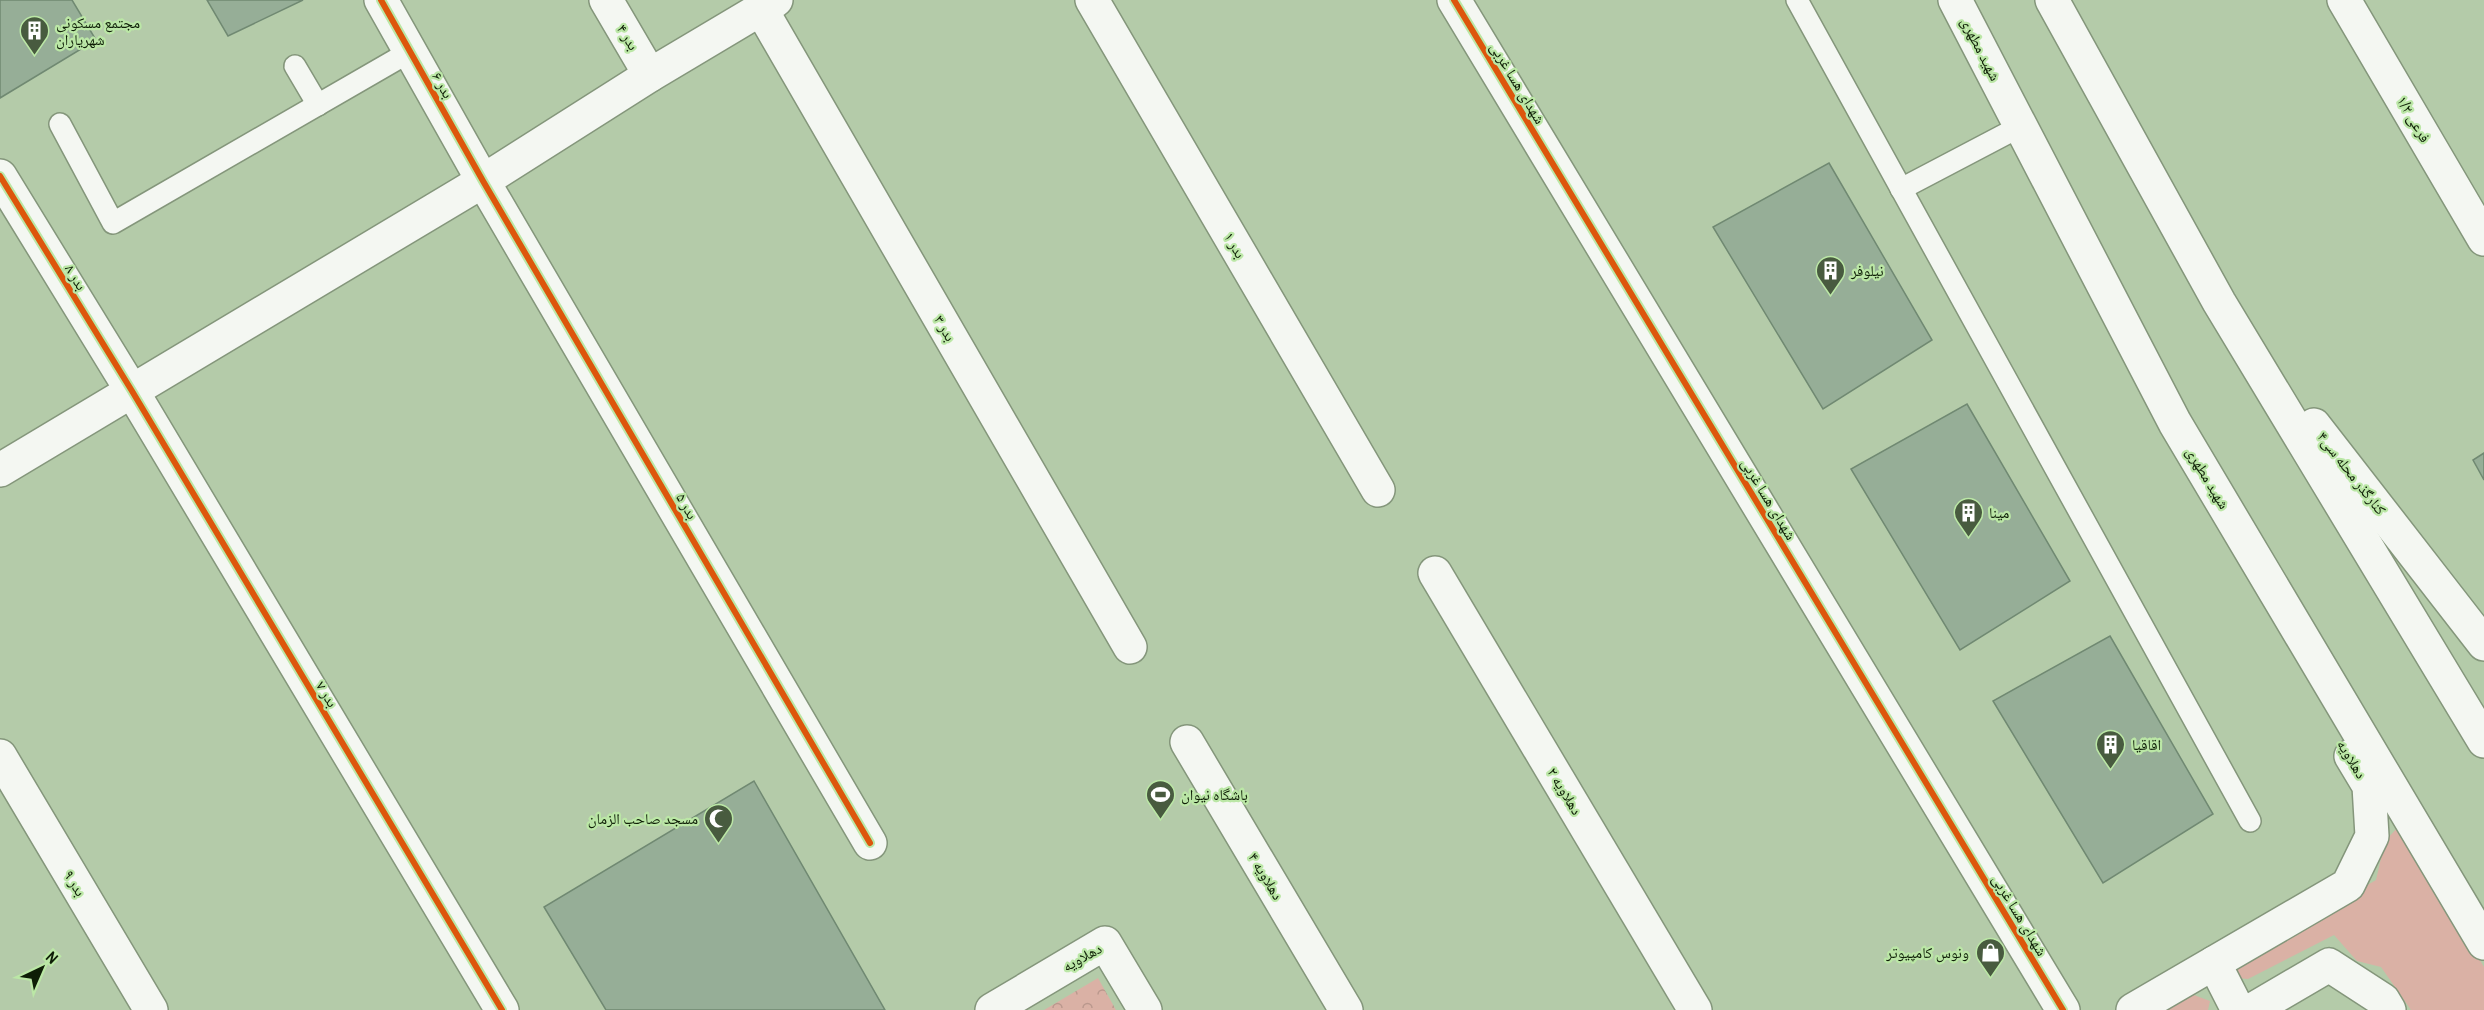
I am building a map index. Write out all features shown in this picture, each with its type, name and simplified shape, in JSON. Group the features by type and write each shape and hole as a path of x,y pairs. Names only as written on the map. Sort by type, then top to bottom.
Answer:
{"street":[{"name":"بدر ۶","path":"381,0 483,182"},
{"name":"بدر ۴","path":"606,0 650,75"},
{"name":"بدر ۱","path":"1092,0 1378,490"},
{"name":"شهدای هسا غربی","path":"1454,0 2063,1010"},
{"name":"شهید مطهری","path":"1955,0 2175,423 2484,943"},
{"path":"2052,0 2219,302 2484,741"},
{"name":"فرعی ۱/۲","path":"2344,0 2484,239"},
{"path":"0,470 483,182 650,75 768,5"},
{"name":"بدر ۳","path":"768,5 1130,647"},
{"name":"بدر ۸","path":"0,176 132,391"},
{"name":"بدر ۵","path":"483,182 870,843"},
{"name":"کنارگذر محله سی۴","path":"2219,302 2484,644"},
{"name":"بدر ۷","path":"132,391 502,1010"},
{"name":"دهلاویه","path":"2133,1010 2349,885 2372,836 2369,786 2171,454 2175,423"},
{"name":"دهلاویه ۲","path":"1435,573 1695,1010"},
{"name":"دهلاویه ۴","path":"1187,742 1346,1010"},
{"name":"بدر ۹","path":"0,756 151,1010"},
{"name":"دهلاویه","path":"992,1010 1106,942 1145,1010"},
{"path":"2214,963 2238,1010"},
{"path":"2252,1010 2329,965 2383,1000 2389,1010"}],"lane":[{"path":"1797,0 2250,821"},
{"path":"60,124 113,223 411,51"},
{"path":"295,66 318,105"},
{"path":"1901,189 2021,126"}],"green space":[{"path":"2400,825 2484,967 2484,1010 2411,1010 2381,967 2357,961 2334,935 2248,979 2238,978 2236,962 2376,880 2385,841"},
{"path":"1098,978 1116,1010 1044,1010"},
{"path":"2191,994 2210,1001 2208,1010 2164,1010"}],"building":[{"name":"مجتمع مسکونی شهریاران","path":"0,0 72,0 96,40 0,98"},
{"path":"207,0 303,0 228,36"},
{"name":"نیلوفر","path":"1829,163 1932,340 1823,409 1713,227"},
{"name":"مینا","path":"1967,404 2070,581 1960,650 1851,469"},
{"path":"2484,453 2484,480 2473,460"},
{"name":"اقاقیا","path":"2110,636 2213,814 2103,883 1993,701"},
{"name":"مسجد صاحب الزمان","path":"754,781 885,1010 606,1010 544,907"}],"cycle path":[{"path":"381,0 483,181 870,843"},
{"path":"1454,0 2063,1010"},
{"path":"0,176 132,391 502,1010"}],"place":[{"name":"مجتمع مسکونی شهریاران","path":"35,56"},
{"name":"نیلوفر","path":"1830,296"},
{"name":"مینا","path":"1968,538"},
{"name":"اقاقیا","path":"2111,770"},
{"name":"باشگاه نیوان","path":"1160,820"},
{"name":"مسجد صاحب الزمان","path":"719,844"},
{"name":"ونوس کامپیوتر","path":"1990,978"}]}
